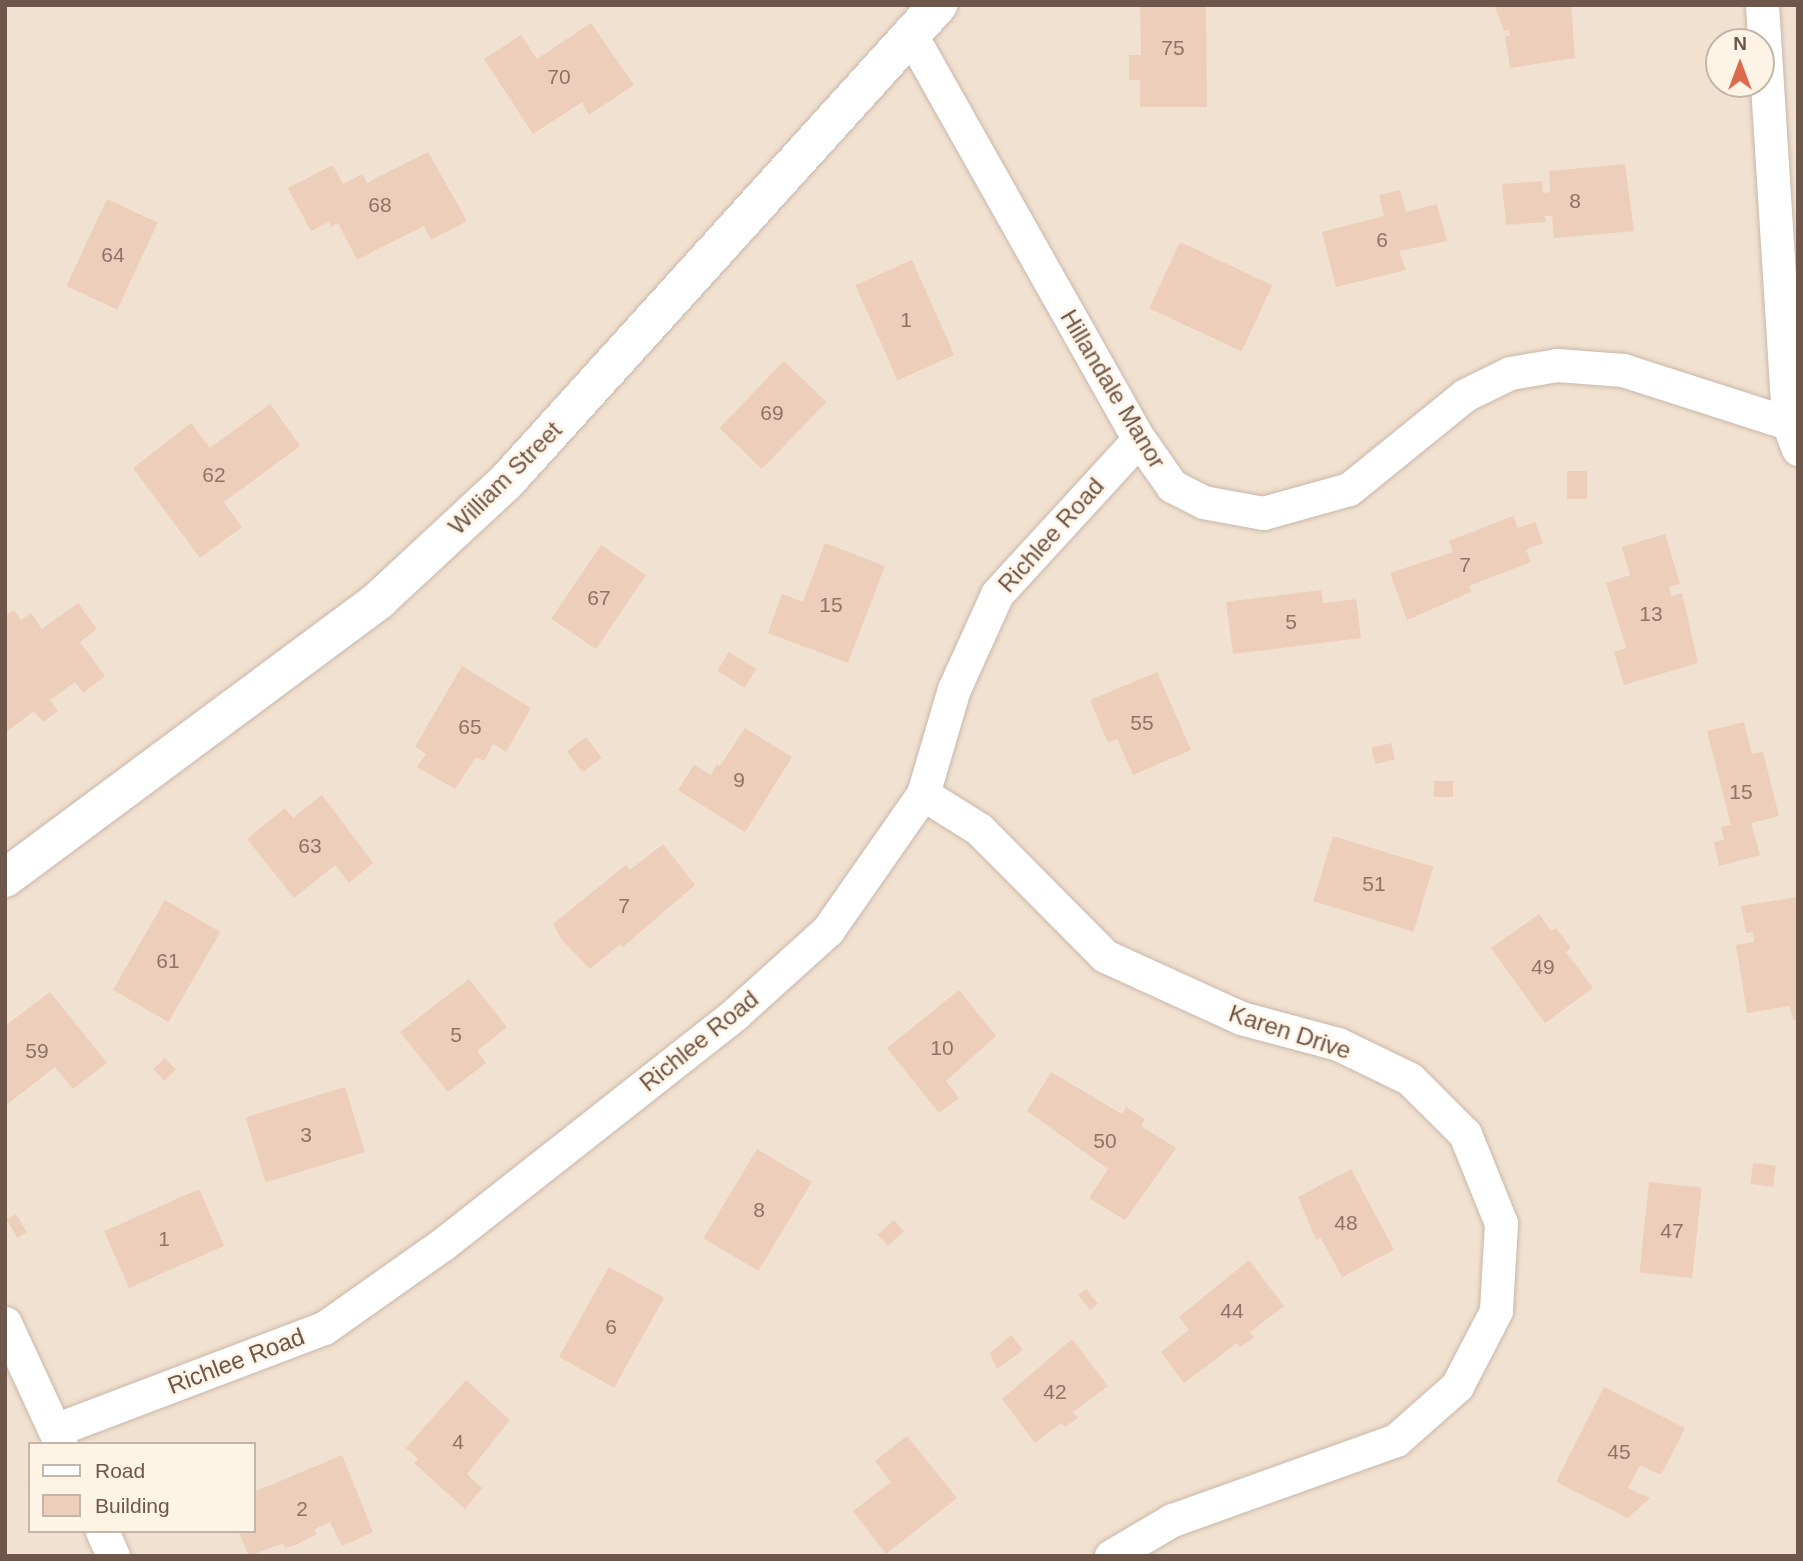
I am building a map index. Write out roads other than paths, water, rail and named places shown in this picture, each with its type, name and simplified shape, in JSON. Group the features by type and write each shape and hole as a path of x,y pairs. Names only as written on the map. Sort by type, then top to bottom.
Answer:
{"street":[{"name":"William Street","path":"5,878 380,599 506,482 938,5"},
{"name":"Hillandale Manor","path":"911,35 1139,439 1172,486 1203,502 1264,513 1349,489 1465,395 1510,373 1557,365 1623,370 1793,436 1762,5"},
{"name":"Richlee Road","path":"58,1437 324,1328 443,1244 735,1014 828,930 923,794 954,690 997,594 1139,439"},
{"name":"Karen Drive","path":"923,794 979,829 1045,900 1105,956 1241,1018 1338,1044 1410,1079 1465,1135 1502,1223 1496,1311 1457,1386 1396,1440 1172,1520 1111,1556"},
{"path":"5,1324 58,1437"},
{"path":"103,1533 113,1556"}]}
